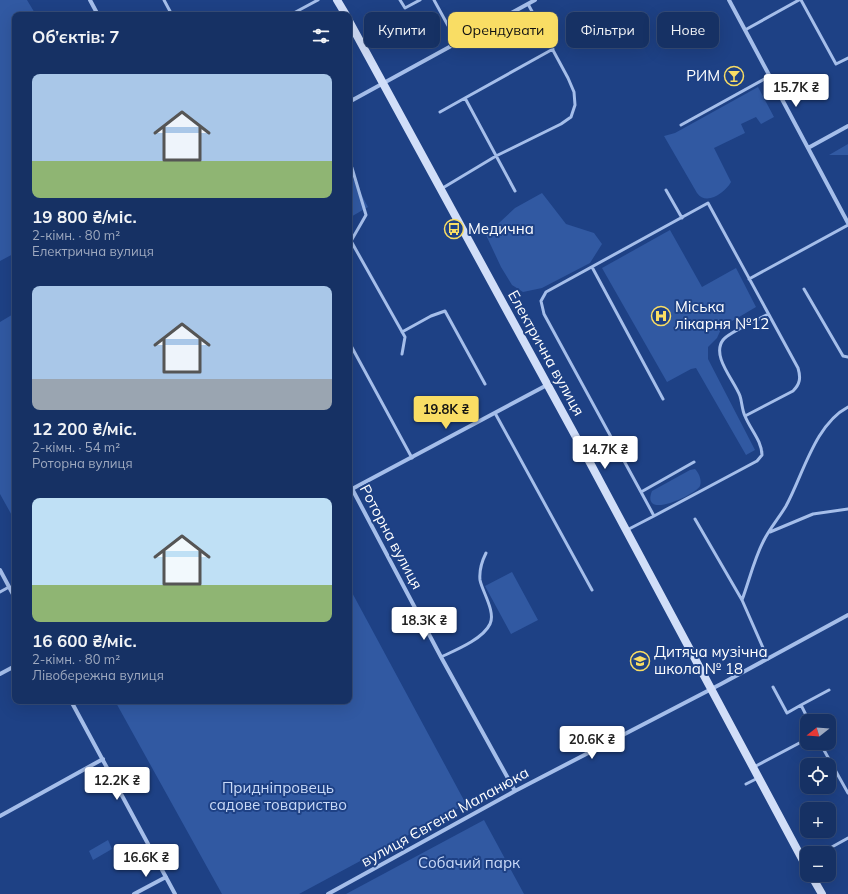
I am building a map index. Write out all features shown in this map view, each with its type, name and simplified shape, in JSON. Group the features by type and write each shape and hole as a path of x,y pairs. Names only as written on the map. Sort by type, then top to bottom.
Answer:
{"street":[{"path":"90,0 96,12"},
{"path":"337,0 344,12"},
{"path":"513,12 533,0"},
{"path":"729,0 848,224"},
{"name":"Електрична вулиця","path":"352,26 800,852"},
{"path":"352,100 448,47"},
{"path":"808,148 848,126"},
{"path":"352,489 547,385"},
{"name":"Роторна вулиця","path":"352,489 515,791"},
{"path":"0,570 12,592"},
{"name":"вулиця Євгена Маланюка","path":"328,894 515,791 768,659 848,615"},
{"path":"0,674 12,668"},
{"path":"73,704 176,894"},
{"path":"0,816 103,759"},
{"path":"134,894 166,877"},
{"path":"815,882 822,894"}],"lane":[{"path":"164,0 170,12"},
{"path":"296,12 318,0"},
{"path":"400,0 405,8 420,0"},
{"path":"434,0 448,26"},
{"path":"745,30 800,0 836,64 848,58"},
{"path":"441,188 496,156 561,124 571,117 575,105 574,92 553,49 528,4"},
{"path":"440,112 553,49"},
{"path":"681,125 770,76"},
{"path":"465,98 515,191"},
{"path":"352,172 366,215 352,239"},
{"path":"666,190 682,218"},
{"path":"654,516 574,371 542,308 541,301 546,292 708,204 800,374 800,380 793,391 745,416"},
{"path":"749,279 848,224"},
{"path":"352,243 402,332 404,337 402,354"},
{"path":"592,268 663,399"},
{"path":"804,288 843,356 848,357"},
{"path":"402,332 432,316 445,311 485,384"},
{"path":"626,530 760,458 762,455 761,447 745,416 740,396 721,359 719,349 724,340 768,314"},
{"path":"352,348 412,458"},
{"path":"742,600 763,542 786,505 824,427 839,411 848,407"},
{"path":"495,413 592,590"},
{"path":"641,492 694,462"},
{"path":"769,532 813,514 848,509"},
{"path":"695,519 742,600 768,659"},
{"path":"442,657 469,643 484,632 490,625 492,619 486,595 480,580 480,566 486,552"},
{"path":"0,592 9,587"},
{"path":"773,688 786,713 829,690"},
{"path":"801,706 805,714"},
{"path":"754,767 800,744"},
{"path":"824,750 848,793"},
{"path":"746,784 759,777"},
{"path":"834,846 848,838"}],"green space":[{"path":"0,0 27,0 34,12 12,12 12,255 0,261"},
{"path":"758,87 774,117 761,124 756,117 741,124 745,133 714,148 731,182 720,194 710,198 701,197 697,193 664,136 675,133"},
{"path":"848,144 848,155 829,155"},
{"path":"352,177 368,207 352,216"},
{"path":"542,193 566,224 594,233 602,244 590,263 542,288 523,292 512,285 501,267 486,235 515,208"},
{"path":"670,230 702,287 736,268 756,307 722,327 717,338 708,347 708,359 755,450 746,455 696,368 691,369 667,382 602,268"},
{"path":"12,315 12,516 0,494 0,322"},
{"path":"695,469 701,481 700,486 689,495 661,505 654,504 650,500 652,491 690,470"},
{"path":"512,572 538,620 511,634 485,586"},
{"name":"Придніпровець садове товариство","path":"352,593 466,804 299,894 222,894 117,704 352,704"},
{"name":"Собачий парк","path":"484,820 524,894 346,894"},
{"path":"108,840 112,849 93,860 89,851"}],"place":[{"name":"РИМ","path":"734,76"},
{"name":"Медична","path":"454,229"},
{"name":"Міська лікарня №12","path":"661,316"},
{"name":"Дитяча музічна школа № 18","path":"640,661"}]}
